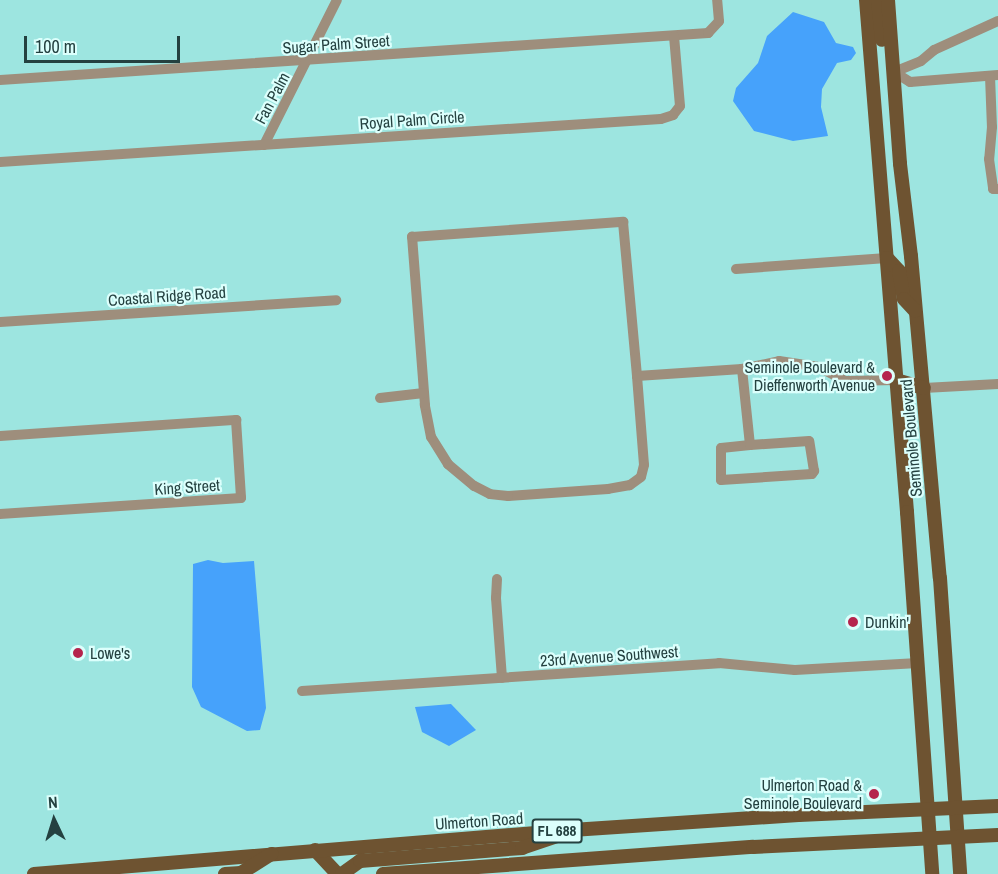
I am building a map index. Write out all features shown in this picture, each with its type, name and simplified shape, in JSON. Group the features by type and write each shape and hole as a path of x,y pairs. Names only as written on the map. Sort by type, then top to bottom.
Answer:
{"main road":[{"name":"Seminole Boulevard","path":"866,0 918,663 932,874"},
{"path":"878,0 885,56 894,72"},
{"name":"Seminole Boulevard","path":"888,0 900,164 924,388 957,807 960,874"},
{"path":"873,96 887,109 892,151 900,164"},
{"path":"887,258 899,271 904,299 915,311"},
{"path":"896,380 924,388"},
{"name":"Ulmerton Road","path":"34,874 572,830 928,808 998,806"},
{"path":"342,874 360,861 522,848 572,830"},
{"name":"FL 688","path":"383,874 707,850 998,835"},
{"path":"315,850 337,874"},
{"path":"225,874 241,873 272,854"},
{"path":"138,874 162,864"}],"street":[{"name":"Fan Palm","path":"264,145 337,0"},
{"path":"674,36 708,33 714,28 718,21 717,0"},
{"path":"894,72 921,61 934,50 998,21"},
{"name":"Sugar Palm Street","path":"0,80 674,36"},
{"name":"Royal Palm Circle","path":"0,162 661,119 673,115 680,105 674,36"},
{"path":"894,72 910,82 994,76 995,111 990,171 993,189 998,189"},
{"path":"623,222 637,376 644,465 640,477 630,485 608,489 508,496 490,494 474,486 448,464 431,437 424,393 412,237 623,222"},
{"path":"736,269 887,258"},
{"name":"Coastal Ridge Road","path":"0,322 336,300"},
{"path":"637,376 742,369 779,361 819,367 845,381 896,380"},
{"path":"742,369 750,445"},
{"path":"924,388 998,384"},
{"path":"380,398 424,393"},
{"name":"King Street","path":"0,436 236,420 241,498 0,514"},
{"path":"809,441 814,471 812,474 721,480 721,448 750,445 809,441"},
{"path":"497,579 496,598 502,678"},
{"name":"23rd Avenue Southwest","path":"302,691 719,663 795,670 918,663"}],"water":[{"path":"793,12 824,22 836,43 853,47 856,53 851,60 837,63 822,89 821,107 828,136 793,141 754,131 733,101 736,88 758,63 767,36"},
{"path":"208,560 223,563 254,561 266,708 260,730 247,731 201,707 192,687 193,564"},
{"path":"451,704 476,730 449,746 422,732 415,707"}],"place":[{"name":"Seminole Boulevard & Dieffenworth Avenue","path":"887,376"},
{"name":"Dunkin'","path":"853,622"},
{"name":"Lowe's","path":"78,653"},
{"name":"Ulmerton Road & Seminole Boulevard","path":"874,794"}]}
